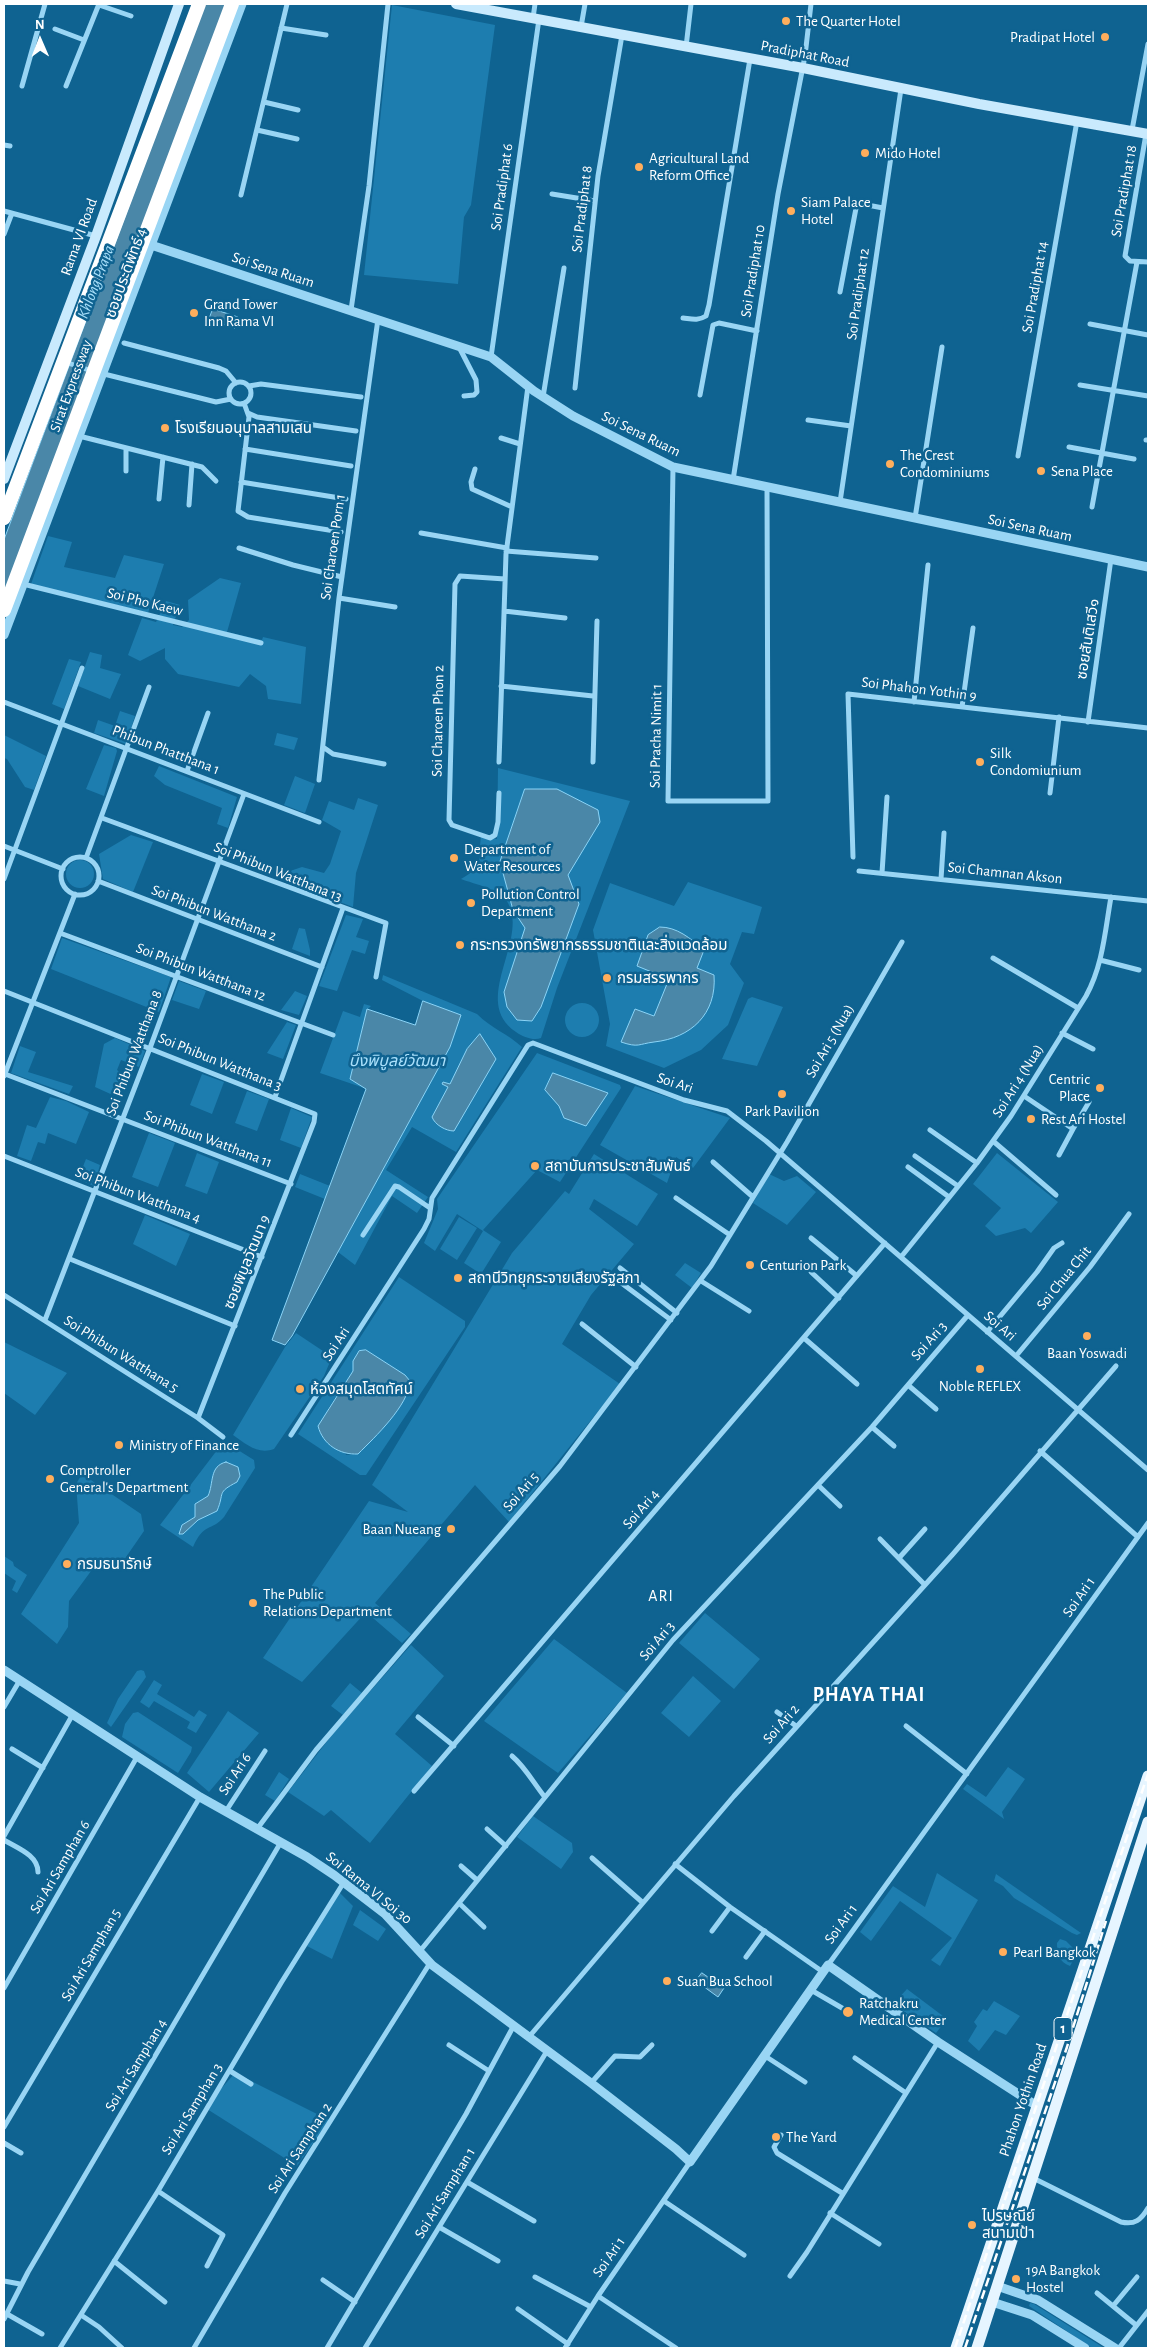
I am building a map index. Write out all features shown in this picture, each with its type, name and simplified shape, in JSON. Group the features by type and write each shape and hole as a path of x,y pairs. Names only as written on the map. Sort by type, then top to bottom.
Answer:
{"highway":[{"name":"Sirat Expressway","path":"4,518 199,4"},
{"name":"Sirat Expressway","path":"4,610 232,4"}],"main road":[{"name":"Rama VI Road","path":"4,479 6,466 96,236 179,4"},
{"name":"Pradiphat Road","path":"456,4 1147,134"},
{"name":"Phahon Yothin Road","path":"956,2348 1148,1776"},
{"name":"1","path":"977,2348 1148,1822"},
{"path":"1120,1864 1132,1869"},
{"path":"1037,2106 1054,2112"},
{"path":"978,2283 997,2286"}],"street":[{"path":"22,86 45,4"},
{"path":"66,86 99,4 131,16"},
{"name":"ซอยประดิพัทธ์ 4","path":"4,635 242,4"},
{"path":"242,195 287,4"},
{"path":"350,310 369,186 388,4"},
{"name":"Soi Pradiphat 6","path":"491,357 536,19 535,4"},
{"path":"581,28 584,4"},
{"path":"686,47 691,4"},
{"name":"Soi Pradiphat 10","path":"733,480 778,194 803,68 811,4"},
{"path":"282,28 326,35"},
{"path":"55,29 84,40"},
{"name":"Soi Pradiphat 8","path":"575,388 595,201 622,35"},
{"path":"1132,130 1148,44"},
{"path":"684,318 696,320 702,318 706,316 708,310 750,58"},
{"name":"Soi Pradiphat 12","path":"840,502 901,89"},
{"path":"264,102 298,110"},
{"name":"Soi Pradiphat 14","path":"1018,456 1077,122"},
{"path":"257,130 297,139"},
{"name":"Soi Pradiphat 18","path":"1137,262 1130,261 1125,256 1147,134"},
{"path":"552,194 595,201"},
{"path":"840,292 857,203 883,208"},
{"path":"4,211 96,236"},
{"path":"4,234 12,213"},
{"name":"Soi Sena Ruam","path":"151,245 491,357 543,397 573,416 673,467 1148,567"},
{"path":"1092,507 1137,262 1148,262"},
{"path":"543,397 564,268"},
{"name":"Soi Charoen Porn 1","path":"319,780 339,598 378,319"},
{"path":"700,395 713,325 719,324 757,331"},
{"path":"1090,324 1148,335"},
{"path":"124,343 219,368 226,372 236,383"},
{"path":"459,347 478,384 477,392 474,395 464,396"},
{"path":"915,518 942,347"},
{"path":"50,357 103,374 216,402 231,399"},
{"path":"248,386 250,396 244,403 235,403 231,399 229,391 236,383 242,382 248,386 262,384 361,397"},
{"path":"1080,385 1148,396"},
{"path":"499,762 506,549 528,386"},
{"path":"244,403 248,413 238,506 241,514 341,532"},
{"path":"248,413 257,417 356,432"},
{"path":"808,420 851,426"},
{"path":"79,436 202,467 216,481"},
{"path":"501,438 520,444"},
{"path":"1069,447 1134,459"},
{"path":"126,448 126,471"},
{"path":"245,449 351,466"},
{"path":"159,499 163,457"},
{"path":"189,505 192,464"},
{"name":"Soi Pracha Nimit 1","path":"673,467 668,801 768,801 767,487"},
{"path":"475,469 471,482 472,489 512,507"},
{"path":"241,482 346,499"},
{"path":"422,534 506,549 596,558"},
{"path":"239,548 293,565 342,577"},
{"name":"ซอยสันติเสวี๑","path":"1088,722 1111,559"},
{"path":"914,702 928,565"},
{"name":"Soi Charoen Phon 2","path":"499,793 498,822 495,835 490,838 452,825 449,820 455,584 460,576 505,579"},
{"name":"Soi Pho Kaew","path":"23,584 261,644"},
{"path":"339,598 395,607"},
{"path":"504,611 565,618"},
{"path":"593,762 596,621"},
{"path":"962,707 972,628"},
{"path":"4,879 82,668"},
{"path":"501,686 594,696"},
{"path":"86,858 149,687"},
{"name":"Soi Phahon Yothin 9","path":"853,857 848,694 1148,728"},
{"name":"Phibun Phatthana 1","path":"4,702 319,822"},
{"path":"187,771 208,713"},
{"path":"1050,793 1059,717"},
{"path":"323,747 333,754 384,764"},
{"name":"Soi Phibun Watthana 8","path":"45,1320 70,1260 244,794"},
{"path":"882,873 886,797"},
{"name":"Soi Phibun Watthana 13","path":"102,818 343,908 275,1097"},
{"path":"941,879 944,833"},
{"path":"4,846 63,869"},
{"path":"81,857 86,858 98,869 98,881 93,890 87,893 75,894 69,891 62,881 63,869 70,860 81,857"},
{"name":"Soi Chamnan Akson","path":"859,871 1148,901"},
{"name":"Soi Phibun Watthana 2","path":"98,881 322,967"},
{"path":"4,1075 75,894"},
{"path":"1148,894 1148,901"},
{"name":"Soi Ari 4 (Nua)","path":"901,1257 993,1141 1024,1096 1096,979 1111,897"},
{"path":"343,908 387,925 376,977"},
{"name":"Soi Phibun Watthana 12","path":"60,933 333,1035"},
{"name":"Soi Ari 5 (Nua)","path":"780,1153 902,942"},
{"path":"993,958 1078,1008"},
{"path":"1100,960 1139,970"},
{"name":"Soi Phibun Watthana 3","path":"4,991 315,1114"},
{"path":"1062,1033 1093,1049"},
{"name":"Soi Ari","path":"291,1436 424,1229 429,1219 434,1195 528,1045 533,1044 684,1100 727,1111 780,1153 1148,1470"},
{"name":"Soi Phibun Watthana 11","path":"4,1075 291,1184"},
{"path":"1024,1096 1074,1129"},
{"path":"1059,1155 1089,1102"},
{"name":"ซอยพิบูลวัฒนา 9","path":"198,1418 291,1184 314,1122 315,1114"},
{"path":"930,1130 977,1163"},
{"path":"993,1141 1056,1195"},
{"name":"Soi Ari 5","path":"258,1829 306,1762 560,1466 701,1281 780,1153"},
{"name":"Soi Phibun Watthana 4","path":"4,1156 262,1257"},
{"path":"915,1156 958,1186"},
{"path":"713,1162 753,1197"},
{"path":"908,1167 949,1197"},
{"path":"363,1235 395,1186 430,1208"},
{"path":"676,1198 730,1235"},
{"name":"Soi Chua Chit","path":"1016,1356 1090,1267 1130,1214"},
{"path":"811,1238 857,1276"},
{"name":"Soi Ari 4","path":"414,1791 885,1243"},
{"path":"987,1332 1037,1272 1054,1248 1062,1243"},
{"path":"70,1260 235,1326"},
{"path":"620,1268 677,1313"},
{"path":"810,1272 839,1298"},
{"path":"612,1276 671,1320"},
{"path":"701,1281 749,1312"},
{"name":"Soi Phibun Watthana 5","path":"4,1295 198,1418 223,1437"},
{"name":"Soi Ari 3","path":"420,1951 506,1846 544,1796 674,1640 872,1427 968,1315"},
{"path":"582,1324 636,1367"},
{"path":"804,1338 857,1384"},
{"name":"Soi Ari 2","path":"528,2038 675,1864 796,1726 988,1514 1040,1450 1116,1366"},
{"path":"908,1385 936,1409"},
{"path":"872,1427 894,1446"},
{"path":"1040,1450 1138,1537"},
{"path":"818,1485 840,1506"},
{"name":"Soi Ari 1","path":"566,2346 690,2162 766,2056 825,1969 1148,1523"},
{"path":"899,1558 925,1529"},
{"path":"880,1539 924,1584"},
{"name":"Soi Rama VI Soi 30","path":"4,1670 200,1797 281,1842 344,1882 385,1914 430,1963 513,2027 591,2083 690,2162"},
{"path":"4,1707 20,1680"},
{"path":"777,1712 796,1726"},
{"path":"4,1836 73,1714"},
{"path":"418,1717 454,1746"},
{"path":"906,1726 967,1774"},
{"path":"12,1749 43,1768"},
{"name":"Soi Ari 6","path":"226,1811 265,1751"},
{"path":"512,1756 524,1766 531,1781 544,1796"},
{"name":"Soi Ari Samphan 6","path":"4,1988 137,1757"},
{"name":"Soi Ari Samphan 5","path":"4,2127 200,1797"},
{"path":"487,1829 506,1846"},
{"path":"4,1840 34,1858 38,1865 38,1872"},
{"name":"Soi Ari Samphan 4","path":"4,2319 20,2284 281,1842"},
{"path":"592,1858 642,1902"},
{"path":"675,1864 730,1907 765,1931 1037,2106"},
{"path":"461,1866 477,1880"},
{"name":"Soi Ari Samphan 3","path":"60,2348 158,2191 281,1982 344,1882"},
{"path":"459,1903 484,1928"},
{"path":"712,1930 730,1907"},
{"path":"746,1957 765,1931"},
{"name":"Soi Ari Samphan 2","path":"194,2348 285,2193 430,1963"},
{"path":"811,1990 842,2008"},
{"path":"327,2348 513,2027"},
{"path":"790,2276 807,2252 842,2193 938,2042"},
{"path":"591,2083 615,2056 640,2057 652,2045"},
{"path":"449,2046 489,2071"},
{"name":"Soi Ari Samphan 1","path":"365,2348 547,2051"},
{"path":"766,2056 805,2082"},
{"path":"855,2058 906,2093"},
{"path":"230,2071 251,2084"},
{"path":"781,2135 774,2147 777,2153 842,2193"},
{"path":"4,2143 21,2153"},
{"path":"1032,2178 1121,2222 1136,2222 1142,2219 1148,2208"},
{"path":"467,2182 534,2221"},
{"path":"158,2191 223,2235 207,2266"},
{"path":"664,2201 744,2255"},
{"path":"830,2213 879,2244"},
{"path":"439,2227 498,2261"},
{"path":"114,2261 165,2302"},
{"path":"535,2277 591,2307"},
{"path":"1113,2306 1137,2277"},
{"path":"323,2280 355,2302"},
{"path":"4,2281 20,2284"},
{"path":"997,2286 1038,2300 1117,2348 1148,2312"},
{"path":"1097,2293 1136,2326"},
{"path":"598,2296 676,2348"},
{"path":"992,2302 1032,2314 1080,2347"},
{"path":"518,2309 566,2346"},
{"path":"7,2314 42,2334"},
{"path":"81,2315 99,2327 122,2348"}],"shaded area":[{"path":"392,5 495,25 471,205 464,217 458,284 364,275"},
{"path":"48,536 72,542 64,567 115,578 124,555 164,564 148,613 31,584"},
{"path":"220,578 241,583 227,632 262,640 263,637 306,647 301,704 268,699 266,686 250,674 239,687 178,674 165,659 165,648 140,661 128,655 142,618 156,622 166,601 180,605 173,625 182,627 189,620 188,600"},
{"path":"90,652 102,655 100,668 121,674 110,699 78,686"},
{"path":"69,659 81,662 64,709 52,704"},
{"path":"120,711 135,716 126,744 94,733 98,720 115,726"},
{"path":"277,733 298,738 294,750 274,745"},
{"path":"4,735 46,756 34,790 25,787 7,759 4,758"},
{"path":"104,745 116,748 117,751 104,796 86,789"},
{"path":"159,766 237,797 228,828 217,824 222,808 165,785 154,776"},
{"path":"498,768 630,801 557,988 541,1038 538,1039 528,1038 516,1032 503,1019 498,1004 499,988 512,935 512,918 508,903 499,894 461,879 474,870 479,861 481,836 497,839"},
{"path":"295,776 315,784 305,813 284,805"},
{"path":"358,798 378,805 356,873 353,907 282,880 287,872 302,867 324,873 330,864 341,831 322,820 329,801 354,810"},
{"path":"131,835 153,842 133,892 103,879 99,854"},
{"path":"80,860 90,864 94,874 90,884 80,888 70,884 66,874 70,864"},
{"path":"688,882 762,907 754,934 742,932 730,964 744,983 728,1025 701,1050 664,1068 606,1046 610,1024 593,930 610,883 674,906"},
{"path":"346,915 363,919 356,937 369,941 365,954 352,950 337,991 319,986"},
{"path":"299,928 305,929 310,956 292,949"},
{"path":"62,938 171,977 159,1012 51,969"},
{"path":"383,975 477,1014 522,1047 456,1152 412,1127 386,1170 428,1197 417,1213 392,1196 355,1265 338,1252 450,1047 461,1016 423,1001 382,980"},
{"path":"179,981 206,991 199,1009 172,1000"},
{"path":"295,991 307,996 299,1015 281,1010"},
{"path":"752,997 783,1007 757,1066 722,1059 748,999"},
{"path":"582,1003 589,1004 594,1008 598,1013 598,1027 594,1032 589,1036 582,1037 575,1036 570,1032 566,1027 565,1020 566,1013 570,1008 575,1004"},
{"path":"364,1004 371,1006 367,1010 350,1079 367,1089 320,1073 343,1011 360,1017"},
{"path":"287,1022 296,1025 283,1059 267,1053"},
{"path":"115,1038 145,1051 139,1067 121,1060 117,1070 123,1075 115,1096 95,1087 104,1044"},
{"path":"20,1046 36,1052 28,1072 73,1086 69,1094 11,1073"},
{"path":"537,1053 620,1085 621,1088 560,1182 537,1170 483,1230 501,1242 481,1274 464,1263 483,1231 457,1214 435,1251 424,1243 438,1209 437,1199"},
{"path":"202,1074 224,1082 212,1114 190,1105"},
{"path":"635,1086 730,1118 693,1168 676,1157 667,1183 600,1145"},
{"path":"247,1091 269,1099 257,1131 235,1123"},
{"path":"50,1097 66,1101 89,1112 76,1144 48,1133 45,1144 38,1142 31,1161 17,1156 27,1125 36,1128"},
{"path":"291,1108 312,1117 301,1148 280,1140"},
{"path":"149,1133 175,1143 158,1187 132,1177"},
{"path":"197,1153 219,1162 207,1194 185,1186"},
{"path":"997,1153 1058,1202 1031,1233 1025,1228 996,1236 985,1226 1001,1208 973,1184"},
{"path":"594,1154 658,1194 637,1226 594,1199 589,1209 634,1244 591,1295 562,1344 620,1384 509,1522 475,1485 375,1603 411,1634 402,1643 366,1612 302,1682 263,1658 369,1501 408,1512 372,1485 512,1253 565,1191 569,1194"},
{"path":"86,1159 100,1165 94,1186 78,1179"},
{"path":"300,1174 330,1186 325,1199 295,1187"},
{"path":"769,1174 784,1181 797,1176 816,1192 787,1225 753,1203"},
{"path":"145,1215 190,1234 176,1266 133,1244"},
{"path":"459,1217 477,1228 457,1260 440,1249"},
{"path":"685,1263 701,1273 692,1288 675,1275"},
{"path":"399,1277 465,1321 465,1327 366,1475 360,1475 298,1434","holes":["353,1371 410,1381 404,1400 390,1420 358,1454 346,1455 328,1409"]},
{"path":"296,1333 332,1357 324,1376 274,1449 257,1450 233,1435 285,1347"},
{"path":"4,1342 67,1373 35,1415 4,1393"},
{"path":"225,1442 254,1460 255,1468 224,1517 204,1530 193,1547 160,1525"},
{"path":"82,1474 141,1514 144,1531 124,1560 94,1567 69,1601 68,1627 57,1644 21,1614 79,1523 76,1484"},
{"path":"4,1556 27,1575 17,1593 12,1590 16,1581 4,1573"},
{"path":"705,1613 760,1659 734,1689 679,1643"},
{"path":"554,1639 627,1693 558,1773 484,1721"},
{"path":"411,1645 444,1676 395,1734 432,1766 370,1843 331,1810 324,1816 288,1792 335,1731"},
{"path":"137,1671 144,1671 146,1677 111,1727 107,1723 118,1699"},
{"path":"693,1676 721,1701 689,1737 661,1713"},
{"path":"154,1680 162,1685 157,1694 194,1717 199,1710 207,1715 196,1733 187,1728 190,1722 154,1701 149,1708 140,1702"},
{"path":"350,1683 362,1693 343,1715 331,1706"},
{"path":"228,1711 259,1733 209,1792 187,1773"},
{"path":"138,1712 192,1747 178,1773 122,1737 125,1724 133,1713"},
{"path":"1008,1767 1025,1779 1002,1812 1004,1819 963,1789 967,1784 986,1797"},
{"path":"279,1772 289,1779 275,1801 265,1795"},
{"path":"533,1816 572,1843 573,1852 561,1869 517,1837"},
{"path":"937,1873 978,1900 940,1966 931,1960 952,1938 900,1901 871,1941 860,1932 893,1886 925,1907"},
{"path":"996,1874 1081,1933 1077,1935 1072,1933 1014,1898 1003,1886 994,1881"},
{"path":"339,1892 353,1906 332,1959 307,1946"},
{"path":"360,1910 386,1929 378,1941 353,1925"},
{"path":"1060,1939 1066,1941 1074,1949 1074,1959 1070,1966 1061,1960 1058,1954 1057,1943"},
{"path":"907,1989 947,2019 936,2033 893,2004"},
{"path":"994,2001 1020,2016 1006,2035 995,2030 979,2051 968,2041 977,2026 974,2022 983,2009 987,2011"},
{"path":"235,2073 329,2120 297,2166 207,2109 219,2091"},
{"path":"1030,2303 1104,2348 1092,2348 1029,2306"}],"water":[{"path":"205,4 228,4 4,600 4,540"},
{"path":"213,309 238,317 235,328 209,320"},
{"path":"525,789 557,789 598,810 600,822 568,875 579,904 541,1007 532,1021 517,1020 507,1007 504,992 525,928 513,910 500,862"},
{"path":"660,927 678,931 704,950 697,968 714,975 714,989 706,1012 699,1022 690,1029 667,1040 631,1045 621,1042 635,1009 654,1016 669,979 637,966 648,935"},
{"name":"บึงพิบูลย์วัฒนา","path":"423,1001 461,1015 450,1047 292,1336 285,1345 272,1340 366,1089 350,1079 367,1009 415,1025"},
{"path":"480,1034 496,1059 454,1131 448,1130 438,1125 432,1117 448,1087 442,1084 443,1082 450,1084 467,1049"},
{"path":"553,1073 608,1093 586,1126 564,1118 559,1106 545,1090"},
{"path":"366,1350 405,1375 410,1381 404,1400 398,1410 373,1439 358,1454 345,1453 333,1448 324,1439 318,1426 353,1371 353,1361 359,1351"},
{"path":"226,1462 238,1467 240,1476 237,1482 226,1488 222,1494 217,1511 198,1520 183,1534 179,1534 182,1525 195,1517 195,1504 208,1496 214,1471"},
{"path":"702,1973 724,1988 718,1997 696,1981"}],"railway":[{"path":"955,2348 1148,1774"},
{"path":"965,2348 1067,2047 1106,1921"}],"place":[{"name":"The Quarter Hotel","path":"786,21"},
{"name":"Pradipat Hotel","path":"1105,37"},
{"name":"Mido Hotel","path":"865,153"},
{"name":"Agricultural Land Reform Office","path":"639,167"},
{"name":"Siam Palace Hotel","path":"791,211"},
{"name":"Grand Tower Inn Rama VI","path":"194,313"},
{"name":"โรงเรียนอนุบาลสามเสน","path":"165,428"},
{"name":"The Crest Condominiums","path":"890,464"},
{"name":"Sena Place","path":"1041,471"},
{"name":"Silk Condomiunium","path":"980,762"},
{"name":"Department of Water Resources","path":"454,858"},
{"name":"Pollution Control Department","path":"471,903"},
{"name":"กระทรวงทรัพยากรธรรมชาติและสิ่งแวดล้อม","path":"460,945"},
{"name":"กรมสรรพากร","path":"607,978"},
{"name":"Centric Place","path":"1100,1088"},
{"name":"Park Pavilion","path":"782,1094"},
{"name":"Rest Ari Hostel","path":"1031,1119"},
{"name":"สถาบันการประชาสัมพันธ์","path":"535,1166"},
{"name":"Centurion Park","path":"750,1265"},
{"name":"สถานีวิทยุกระจายเสียงรัฐสภา","path":"458,1278"},
{"name":"Baan Yoswadi","path":"1087,1336"},
{"name":"Noble REFLEX","path":"980,1369"},
{"name":"ห้องสมุดโสตทัศน์","path":"300,1389"},
{"name":"Ministry of Finance","path":"119,1445"},
{"name":"Comptroller General's Department","path":"50,1479"},
{"name":"Baan Nueang","path":"451,1529"},
{"name":"กรมธนารักษ์","path":"67,1564"},
{"name":"The Public Relations Department","path":"253,1603"},
{"name":"Pearl Bangkok","path":"1003,1952"},
{"name":"Suan Bua School","path":"667,1981"},
{"name":"Ratchakru Medical Center","path":"848,2012"},
{"name":"The Yard","path":"776,2137"},
{"name":"ไปรษณีย์ สนามเป้า","path":"972,2225"},
{"name":"19A Bangkok Hostel","path":"1016,2279"}],"district":[{"name":"ARI","path":"661,1596"},
{"name":"PHAYA THAI","path":"869,1695"}],"water label":[{"name":"Khlong Prapa","path":"96,282"}]}
